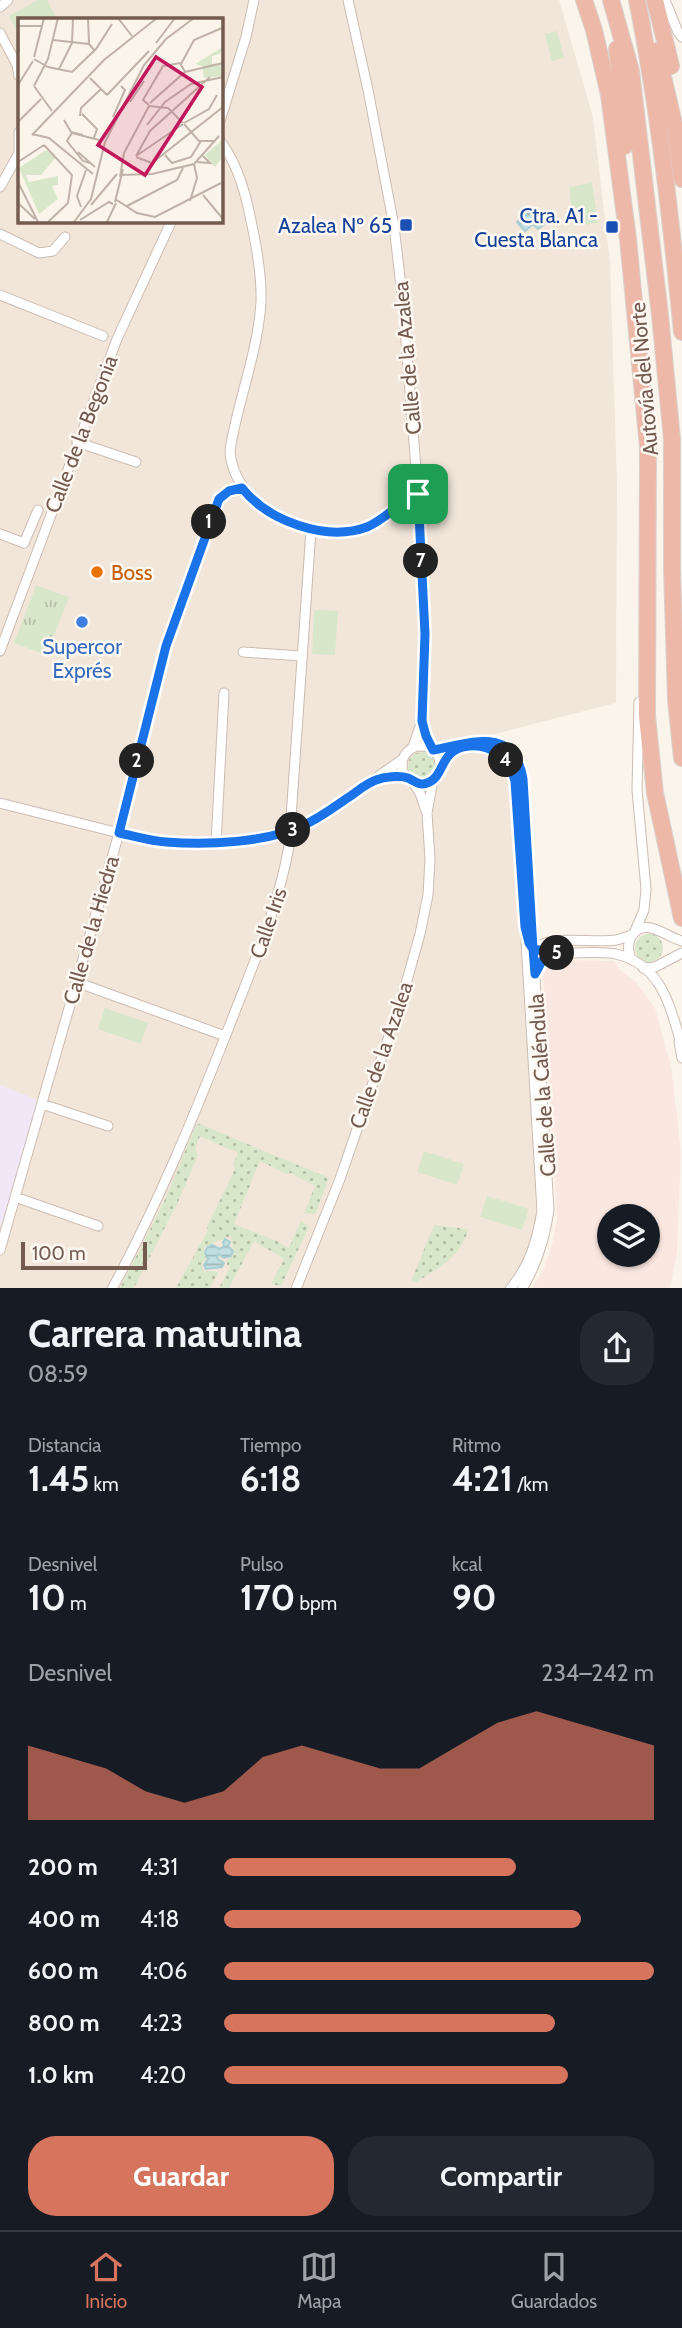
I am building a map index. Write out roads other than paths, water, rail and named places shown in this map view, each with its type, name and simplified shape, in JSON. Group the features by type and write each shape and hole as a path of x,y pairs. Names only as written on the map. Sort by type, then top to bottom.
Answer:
{"highway":[{"path":"584,0 594,30 608,94 628,239 648,447 647,716 655,793 682,918"},
{"path":"637,0 647,13 661,67 675,128 682,179"},
{"name":"Autovía del Norte","path":"637,0 651,71 664,163 682,332"},
{"path":"655,0 676,82 682,127"},
{"path":"611,1 623,97 628,239"},
{"name":"Autovía del Norte","path":"611,1 631,71 660,315 671,439 676,700 682,758"}],"street":[{"path":"0,7 8,0"},
{"path":"222,108 246,37 254,0"},
{"path":"665,0 682,37"},
{"name":"Calle de la Azalea","path":"348,1 394,226 403,303 418,494 425,634 422,721 413,747"},
{"path":"0,33 18,70"},
{"path":"222,144 230,157 247,202 260,276 261,302 257,328 230,450 234,473 242,488 276,516 310,530 329,531 366,527 418,494"},
{"path":"0,187 18,155"},
{"name":"Calle de la Begonia","path":"0,651 117,339 171,222"},
{"path":"0,234 40,253 53,251 65,237"},
{"path":"0,295 103,336"},
{"path":"77,442 136,462"},
{"name":"Calle de la Hiedra","path":"0,1250 119,833 166,646 215,506 223,495 242,488"},
{"path":"0,534 24,543 38,510"},
{"path":"391,510 406,510 419,520"},
{"name":"Calle Iris","path":"113,1288 140,1237 176,1157 270,923 283,880 289,831 310,530"},
{"path":"243,652 302,656"},
{"path":"631,959 628,947 644,910 646,890 637,790 640,676 646,656"},
{"path":"216,843 224,693"},
{"name":"Calle de la Azalea","path":"422,721 432,749"},
{"name":"Calle de la Caléndula","path":"432,749 498,742 509,748 519,761 523,779 542,1211 539,1232 529,1263 511,1288"},
{"name":"Calle de la Caléndula","path":"441,765 457,749 482,746 502,756 513,772 517,789 529,943 533,949 531,974 549,1210 546,1235 522,1288"},
{"path":"0,803 164,842 216,843 289,831 321,816 368,783 403,759 413,747 432,749 440,759 441,765 433,780 421,784 386,778 368,783"},
{"path":"403,759 403,770 410,780"},
{"name":"Calle de la Azalea","path":"410,780 420,793 427,813"},
{"name":"Calle de la Azalea","path":"298,1287 340,1179 402,998 423,923 430,859 427,813 433,780"},
{"path":"533,949 540,944 558,942 615,940 643,928 653,927 682,941"},
{"path":"529,928 558,942"},
{"path":"665,935 669,947 665,960"},
{"path":"533,949 557,953 615,954 631,959 665,992 672,1009 682,1058"},
{"path":"531,974 542,961 557,953"},
{"path":"643,968 655,967 682,953"},
{"path":"76,982 225,1036"},
{"path":"678,1034 682,1046"},
{"path":"42,1104 108,1126"},
{"path":"15,1197 98,1226"}],"water":[{"path":"533,209 546,223 538,229 533,224 525,231 517,222"},
{"path":"225,1239 230,1242 228,1246 233,1251 231,1256 224,1258 218,1254 217,1258 224,1263 222,1267 206,1269 204,1265 208,1259 205,1253 207,1248 212,1245 220,1249 224,1246"}],"place":[{"name":"Azalea Nº 65","path":"406,225"},
{"name":"Ctra. A1 - Cuesta Blanca","path":"612,227"},
{"name":"Boss","path":"97,572"},
{"name":"Supercor Exprés","path":"82,622"}]}
